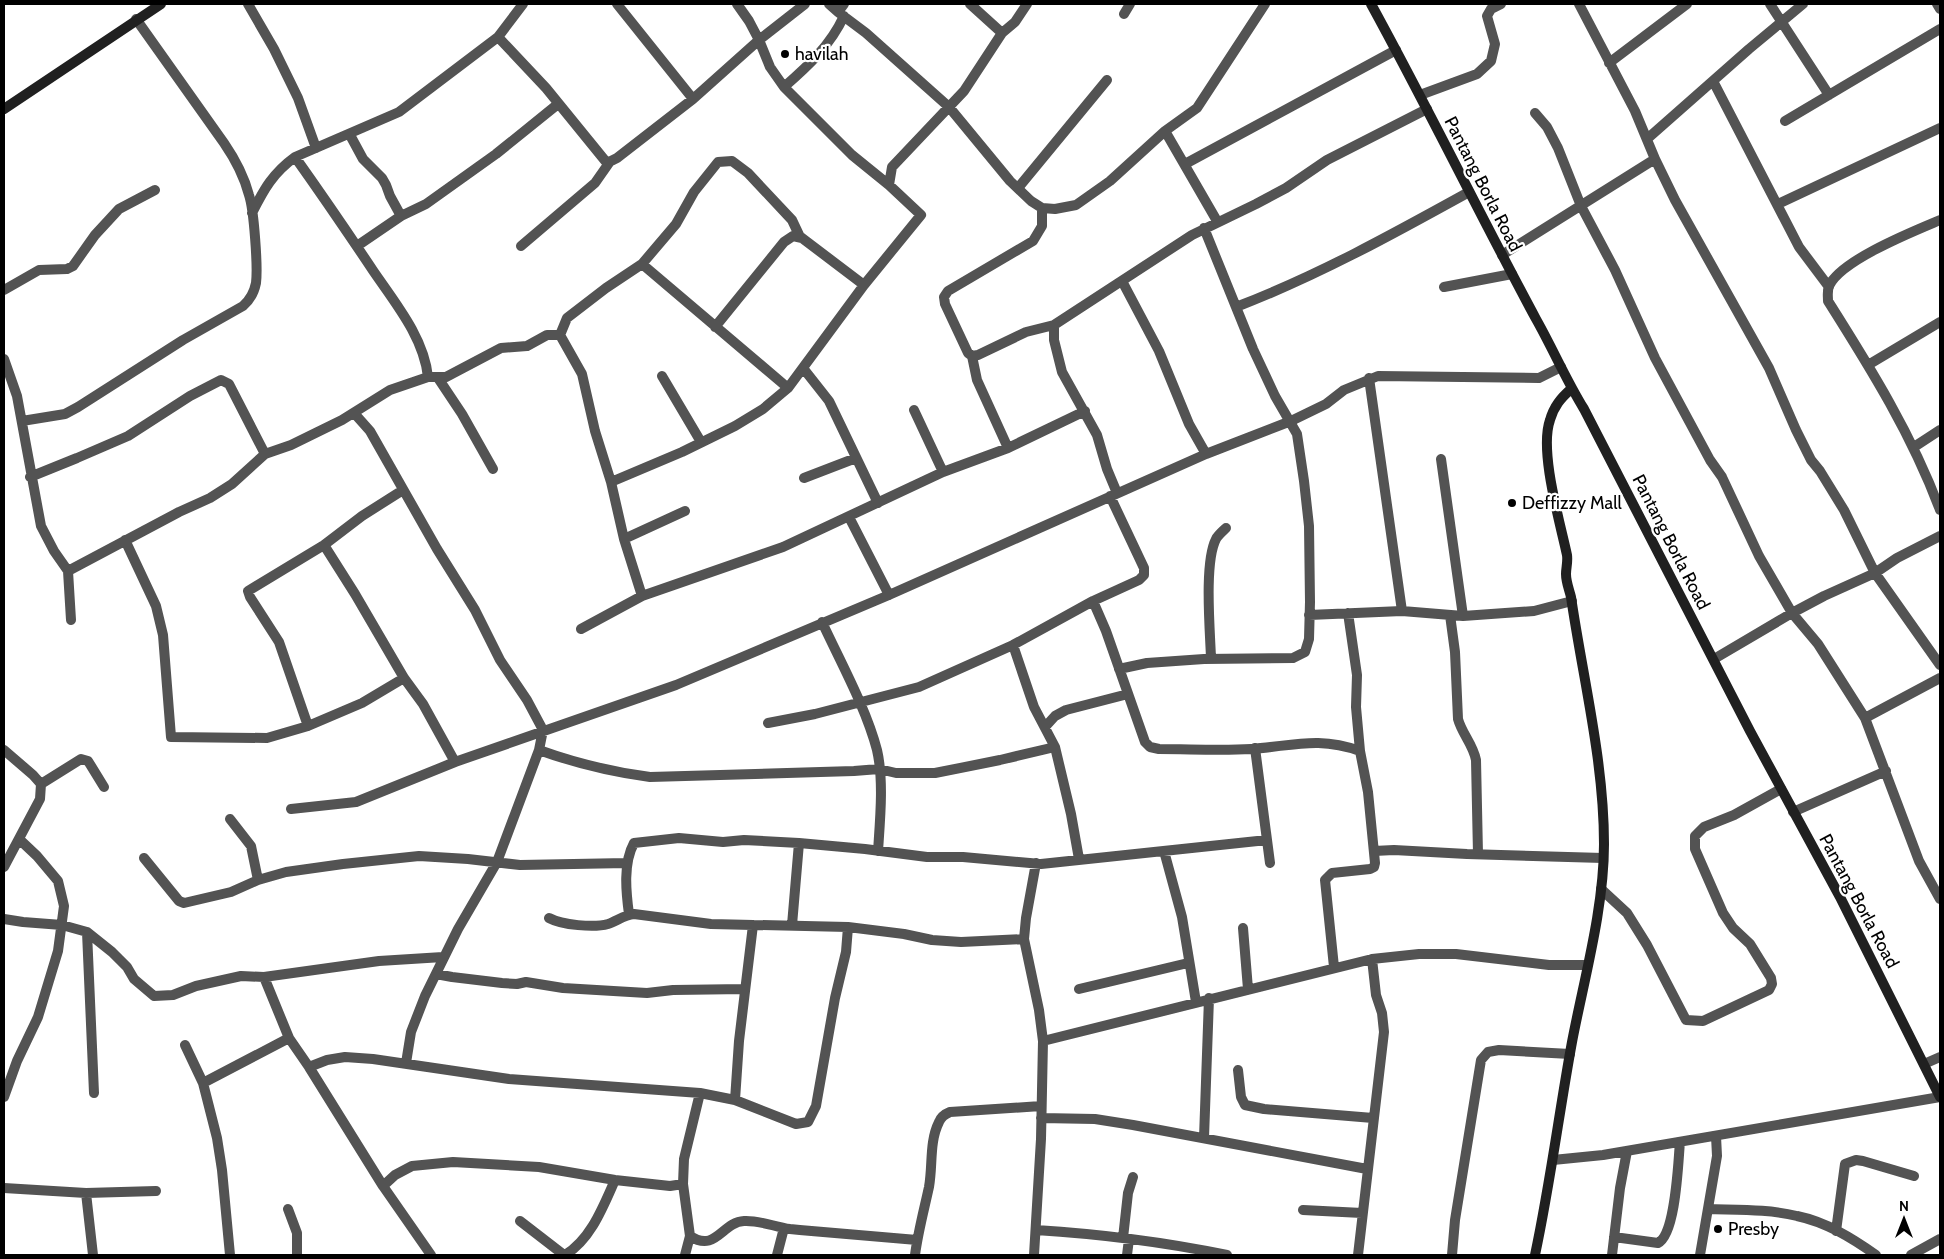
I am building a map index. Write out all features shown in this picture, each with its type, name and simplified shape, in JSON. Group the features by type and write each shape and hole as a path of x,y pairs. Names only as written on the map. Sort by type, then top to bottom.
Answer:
{"street":[{"path":"4,109 136,19 147,7 161,4"},
{"path":"248,4 298,98 316,148"},
{"path":"252,213 271,178 281,168 296,157 399,112 498,38 523,4"},
{"path":"618,4 693,99"},
{"path":"611,482 735,426 763,409 788,388 864,285 921,215 889,185 852,155 784,87 770,67 749,21 736,4"},
{"path":"521,246 595,183 609,162 693,99 759,40 805,4"},
{"path":"829,4 842,11 949,107 1031,201 1042,208 1055,209 1076,205 1110,181 1165,131 1197,108 1265,4"},
{"path":"970,4 1002,33"},
{"path":"889,185 892,167 964,91 1002,33 1015,22 1027,4"},
{"path":"1124,14 1130,4"},
{"name":"Pantang Borla Road","path":"1371,4 1793,812 1840,897 1940,1097"},
{"path":"1420,95 1477,74 1491,62 1495,44 1485,4"},
{"path":"1487,16 1491,10 1501,4"},
{"path":"1580,4 1609,63 1636,111 1655,159 1675,200 1769,368 1804,446 1844,510 1875,574 1940,665"},
{"path":"1609,63 1687,4"},
{"path":"1770,4 1783,21 1829,95"},
{"path":"1647,139 1804,4"},
{"path":"1938,4 1940,9"},
{"path":"784,87 816,58 837,32 842,11"},
{"path":"22,421 65,414 78,407 142,365 249,301 256,282 250,197 235,160 136,19"},
{"path":"1785,121 1940,29"},
{"path":"498,38 546,88 599,154 607,163 609,162"},
{"path":"1185,164 1396,50"},
{"path":"1018,188 1106,80"},
{"path":"1713,81 1802,251 1829,287"},
{"path":"357,246 401,216 426,204 488,159 558,104"},
{"path":"972,356 1026,332 1054,325 1161,253 1204,228 1286,188 1327,160 1427,109"},
{"path":"1535,113 1547,127 1558,148 1581,206 1615,270 1667,382 1710,460 1722,477 1759,556 1792,613 1818,644 1865,718 1919,860 1940,900"},
{"path":"1778,204 1940,128"},
{"path":"1165,131 1217,222"},
{"path":"350,135 362,160 386,185 401,216"},
{"path":"296,157 404,316 433,377 462,414 493,469"},
{"path":"1502,255 1655,159"},
{"path":"560,334 568,318 600,292 642,264 676,224 694,192 718,162 722,161 732,161 748,173 792,220 800,237 864,285"},
{"path":"4,290 40,270 67,269 73,266 95,235 119,209 155,190"},
{"path":"1236,307 1304,279 1469,192"},
{"path":"1008,448 979,386 972,356 964,345 945,304 944,297 948,290 1032,241 1042,226 1042,208"},
{"path":"1940,220 1904,235 1862,257 1841,271 1829,287 1828,302 1868,365 1914,447 1940,510"},
{"path":"1119,669 1147,664 1211,658 1293,658 1305,652 1309,639 1309,526 1297,434 1275,396 1204,228"},
{"path":"715,327 784,242 793,236 800,237"},
{"path":"642,264 788,388"},
{"path":"1444,286 1512,274"},
{"path":"1122,281 1159,351 1189,424 1206,454"},
{"path":"1868,365 1940,322"},
{"path":"768,723 794,720 919,687 1014,645 1093,602 1139,580 1144,575 1144,568 1113,495 1097,436 1062,372 1054,340 1054,325"},
{"path":"68,571 125,540 210,498 232,484 266,454 291,445 354,413 367,402 390,390 433,377 455,373 501,348 527,346 548,335 560,334"},
{"path":"560,334 582,374 595,431 611,482 624,540 642,596"},
{"path":"4,359 22,421 30,476 41,526 54,551 68,571 71,620"},
{"path":"291,809 356,802 455,762 676,685 889,595 1206,454 1291,422 1326,404 1344,390 1369,378 1378,376 1539,378 1562,367"},
{"path":"803,368 825,394 878,503"},
{"path":"662,376 701,442"},
{"path":"1369,378 1402,612"},
{"path":"30,476 128,436 196,392 221,380 229,384 266,454"},
{"path":"1536,1255 1570,1054 1602,889 1604,820 1601,790 1572,601 1566,575 1567,558 1553,490 1547,431 1555,406 1571,389"},
{"path":"914,410 943,472"},
{"path":"581,629 642,596 783,547 943,472 1008,448 1085,411"},
{"path":"354,413 370,431 437,549 475,610 500,660 527,700 543,730 539,750 497,862 443,957 425,996 412,1032 406,1063"},
{"path":"1914,447 1940,430"},
{"path":"804,478 856,458"},
{"path":"1441,459 1463,616"},
{"path":"308,726 279,642 248,593 250,589 324,545 362,516 403,490"},
{"path":"624,540 685,511"},
{"path":"849,517 889,595"},
{"path":"1211,658 1209,579 1212,550 1216,538 1226,528"},
{"path":"1714,659 1792,613 1824,596 1875,574 1897,558 1940,536"},
{"path":"125,540 156,606 163,635 171,737 267,738 308,726 362,703 404,678"},
{"path":"324,545 404,678 423,704 455,762"},
{"path":"1310,615 1402,612 1463,616 1534,611 1572,601"},
{"path":"1093,602 1106,631 1145,742 1150,747 1159,749 1255,748 1326,742 1360,751"},
{"path":"1334,967 1325,880 1332,873 1374,867 1368,792 1360,751 1356,707 1357,675 1348,613"},
{"path":"1450,616 1455,652 1458,719 1460,727 1474,749 1476,760 1478,854"},
{"path":"822,622 859,703 877,751 881,801 878,851"},
{"path":"1014,645 1034,707 1055,747 1071,814 1079,859"},
{"path":"1865,718 1940,678"},
{"path":"1045,727 1055,716 1066,710 1128,694"},
{"path":"539,750 624,774 650,777 854,772 879,769 896,773 935,773 1055,747"},
{"path":"1255,748 1270,863"},
{"path":"4,750 33,774 41,784 40,799 4,867"},
{"path":"41,784 81,759 88,762 104,787"},
{"path":"1793,812 1886,771"},
{"path":"1602,889 1628,913 1647,944 1686,1020 1703,1021 1769,990 1772,984 1771,978 1750,944 1733,928 1723,913 1695,849 1695,836 1704,827 1734,815 1781,789"},
{"path":"230,819 251,846 258,880"},
{"path":"629,914 627,863 634,843 645,840 679,838 723,842 744,840 799,843 927,858 963,858 1036,863 1267,840"},
{"path":"4,1097 17,1061 38,1017 58,951 64,906 58,882 37,856 19,839"},
{"path":"792,925 799,843"},
{"path":"1374,852 1394,850 1603,858"},
{"path":"1164,851 1182,918 1196,1002"},
{"path":"144,858 178,901 184,903 231,892 258,880 286,872 419,856 468,858 520,864 627,863"},
{"path":"1034,1255 1041,1118 1042,1041 1040,1010 1024,939 1027,910 1036,863"},
{"path":"549,918 579,925 607,924 629,914 711,924 848,927 904,934 932,940 960,942 1024,939"},
{"path":"4,918 23,922 62,925 87,932 112,952 127,967 134,979 154,996 173,995 196,986 241,976 264,977 379,961 443,957"},
{"path":"735,1100 753,925"},
{"path":"309,1067 327,1060 345,1057 406,1063 509,1078 700,1092 735,1100 796,1124 808,1122 816,1106 835,998 846,952 848,927"},
{"path":"1243,928 1248,989"},
{"path":"87,932 94,1093"},
{"path":"1042,1041 1372,959 1419,954 1456,954 1549,965 1587,964"},
{"path":"1358,1255 1372,1118 1384,1032 1382,1013 1376,995 1372,959"},
{"path":"1079,989 1188,963"},
{"path":"436,974 502,983 536,983 563,988 648,993 673,990 745,990"},
{"path":"264,977 290,1038 383,1186 430,1255"},
{"path":"1204,1138 1210,998"},
{"path":"203,1083 290,1038"},
{"path":"185,1045 203,1083 217,1138 230,1255"},
{"path":"1452,1255 1455,1220 1482,1060 1488,1052 1499,1050 1570,1054"},
{"path":"1924,1064 1940,1057"},
{"path":"1238,1070 1241,1097 1245,1105 1264,1109 1372,1118"},
{"path":"684,1255 690,1236 683,1184 684,1159 700,1092"},
{"path":"1553,1160 1627,1151 1940,1097"},
{"path":"915,1255 929,1185 933,1140 939,1121 944,1115 950,1112 1041,1106"},
{"path":"1041,1118 1095,1119 1367,1169"},
{"path":"1700,1255 1717,1156 1716,1136"},
{"path":"1614,1237 1658,1243 1663,1241 1671,1216 1680,1142"},
{"path":"1612,1255 1627,1151"},
{"path":"1836,1231 1845,1164 1856,1160 1864,1161 1914,1176"},
{"path":"383,1186 396,1175 412,1166 453,1162 539,1167 615,1180 670,1186 683,1184"},
{"path":"1126,1255 1128,1193 1133,1177"},
{"path":"520,1221 564,1255 573,1250 599,1218 615,1180"},
{"path":"4,1188 86,1193 156,1191"},
{"path":"86,1193 94,1255"},
{"path":"288,1209 297,1233 297,1255"},
{"path":"1708,1209 1749,1210 1796,1216 1836,1231 1856,1241 1876,1255"},
{"path":"1303,1210 1362,1213"},
{"path":"690,1236 696,1240 711,1241 736,1224 744,1221 784,1228 917,1240"},
{"path":"777,1255 784,1228"},
{"path":"1036,1230 1100,1234 1228,1255"},
{"path":"1911,1255 1940,1239"}],"place":[{"name":"havilah","path":"785,54"},
{"name":"Deffizzy Mall","path":"1512,503"},
{"name":"Presby","path":"1718,1229"}]}
